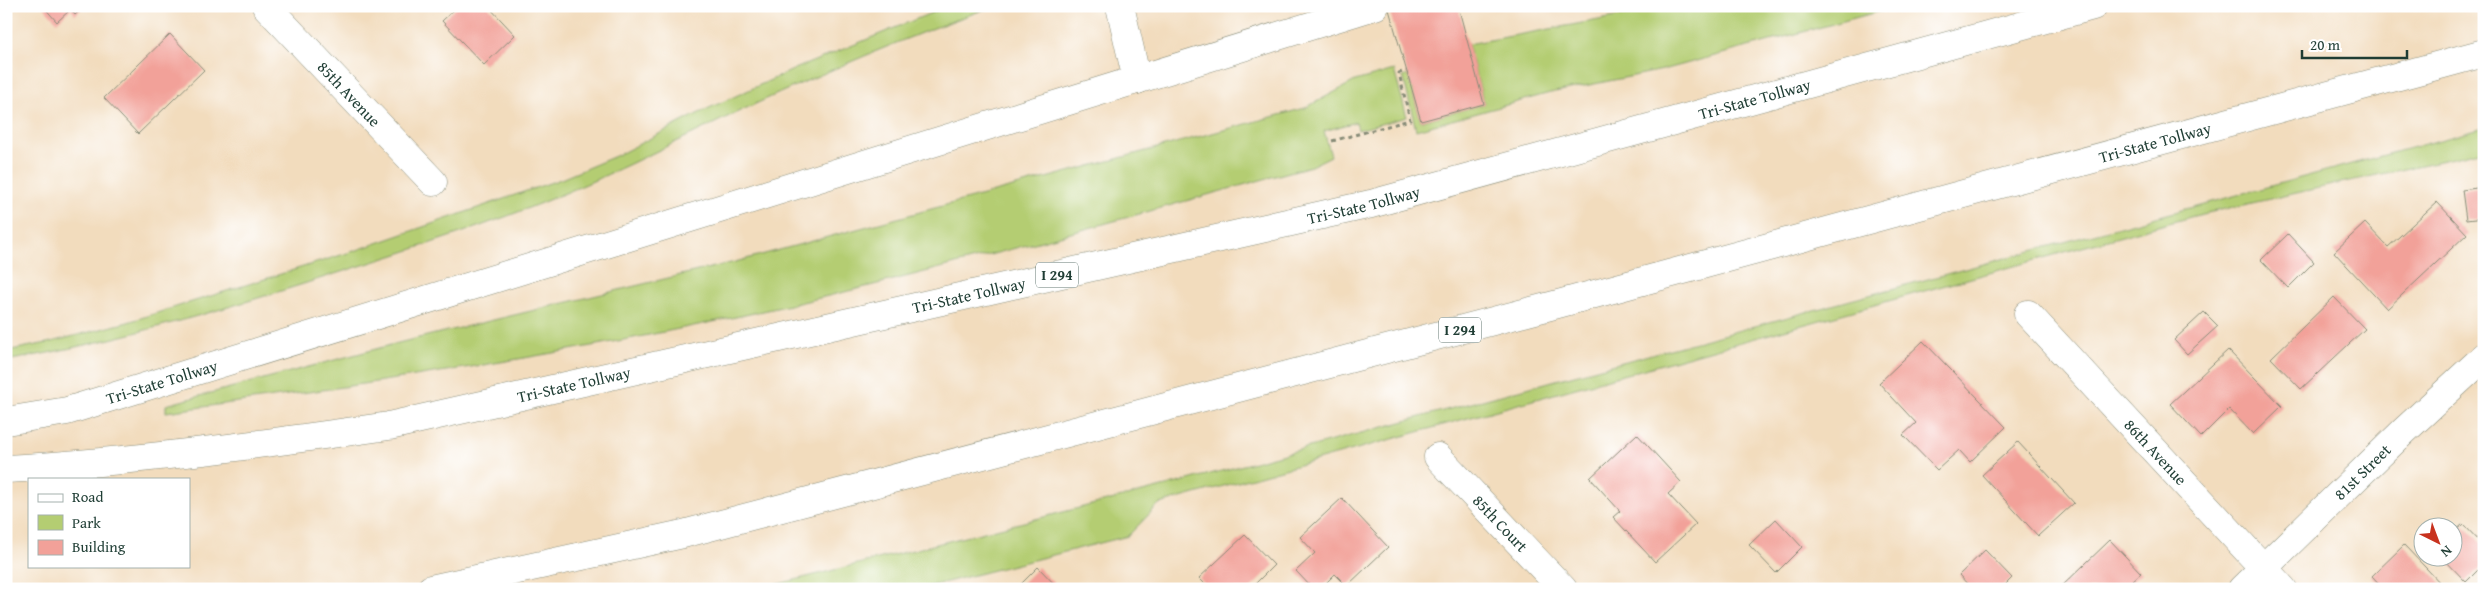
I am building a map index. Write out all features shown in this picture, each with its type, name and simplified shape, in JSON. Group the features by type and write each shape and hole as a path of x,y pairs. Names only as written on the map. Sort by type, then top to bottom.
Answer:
{"main road":[{"name":"85th Avenue","path":"266,6 433,182"},
{"path":"1120,6 1137,80"},
{"name":"Tri-State Tollway","path":"6,421 67,411 1375,6"},
{"name":"Tri-State Tollway","path":"6,469 69,465 250,445 399,424 1371,204 2093,6"},
{"name":"Tri-State Tollway","path":"431,589 693,532 1558,304 2484,53"},
{"name":"86th Avenue","path":"2028,314 2283,589"},
{"name":"81st Street","path":"2242,589 2404,431 2484,357"},
{"name":"85th Court","path":"1438,457 1564,589"}],"path":[{"path":"1332,141 1410,120 1399,73 1406,71"}],"green space":[{"path":"948,6 994,6 898,42 834,69 585,184 480,226 423,246 215,311 132,334 6,361 6,351 47,343 128,322 354,251 561,179 618,155 707,109 795,69"},
{"path":"1675,6 1899,6 1663,70 1550,93 1416,130 1403,76 1408,75 1421,121 1484,104 1468,44"},
{"path":"1394,70 1407,117 1358,130 1356,122 1324,131 1331,156 1311,166 1096,226 953,265 809,301 665,332 452,370 166,412 166,405 402,342 735,262 1305,108 1355,81"},
{"path":"2484,128 2484,151 2194,216 1159,504 1128,536 919,589 759,589 1166,486"}],"building":[{"path":"43,6 85,6 75,15 71,9 57,22"},
{"path":"458,6 488,6 515,35 484,65 442,21"},
{"path":"1388,6 1458,6 1484,104 1421,121"},
{"path":"170,34 204,70 138,134 104,98"},
{"path":"2484,187 2484,218 2466,220 2462,190"},
{"path":"2437,202 2467,234 2387,309 2334,252 2365,223 2388,247"},
{"path":"2288,234 2314,262 2288,288 2261,260"},
{"path":"2334,297 2365,329 2301,389 2271,358"},
{"path":"2204,312 2218,326 2187,354 2174,340"},
{"path":"1923,341 2006,427 1970,462 1959,450 1937,470 1903,435 1916,423 1879,383"},
{"path":"2228,350 2282,406 2253,434 2229,409 2201,437 2170,404"},
{"path":"1637,434 1681,482 1668,494 1696,524 1655,562 1613,517 1620,511 1590,478"},
{"path":"2018,442 2074,503 2038,536 1982,475"},
{"path":"1342,498 1388,547 1347,586 1335,574 1320,589 1313,589 1296,571 1315,553 1300,537"},
{"path":"1776,519 1802,547 1776,573 1749,545"},
{"path":"2462,525 2484,546 2484,564 2466,582 2453,568 2462,568"},
{"path":"1245,535 1274,565 1250,589 1210,589 1199,578"},
{"path":"2110,540 2141,573 2123,589 2059,589"},
{"path":"2404,545 2412,553 2412,568 2426,568 2446,589 2384,589 2372,576"},
{"path":"1985,550 2012,578 2001,589 1972,589 1959,575"},
{"path":"1038,567 1059,589 1016,589"}]}
